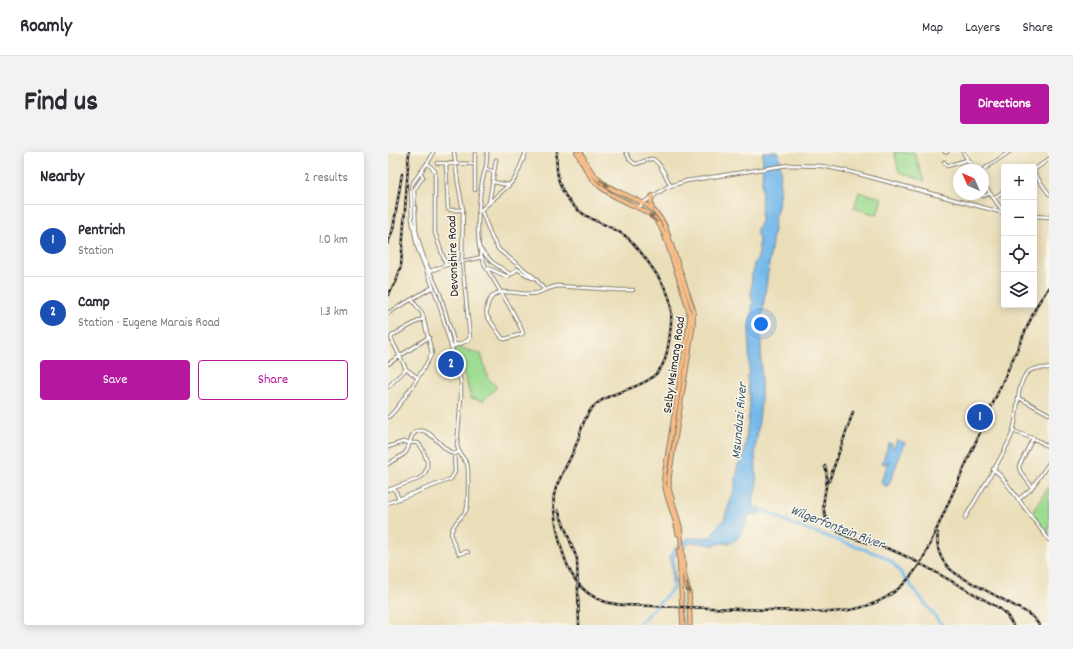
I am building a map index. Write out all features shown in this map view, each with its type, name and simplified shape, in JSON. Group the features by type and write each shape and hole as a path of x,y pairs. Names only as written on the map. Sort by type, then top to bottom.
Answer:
{"main road":[{"name":"Selby Msimang Road","path":"577,152 587,174 602,189 611,196 638,208 654,218 662,229 686,300 690,317 664,477 665,489 680,539"},
{"name":"Selby Msimang Road","path":"581,152 591,170 601,181 643,203 652,209 660,218 665,226 693,309 694,317 669,477 669,489 679,522 684,625"},
{"path":"652,196 652,209"},
{"path":"668,512 671,507"},
{"path":"675,520 674,511 676,510"},
{"name":"Selby Msimang Road","path":"681,552 684,574 689,592 690,625"}],"street":[{"path":"433,152 414,180 411,190 413,230 420,256 438,300 461,387 462,397 457,445 459,452 467,464 469,472 467,510 455,523 451,532 459,554 468,552"},
{"name":"Devonshire Road","path":"451,347 467,341 470,338 462,261 463,210 454,152"},
{"path":"475,190 476,152"},
{"path":"487,152 486,169 481,185 480,249 486,267 501,292 523,333 521,335 505,339 500,337 487,313 489,300 501,292 532,294 557,286 632,290"},
{"path":"480,210 516,177 526,152"},
{"path":"626,152 630,160 635,164 650,159 655,160 670,185"},
{"path":"963,152 970,164"},
{"path":"989,166 1007,153"},
{"path":"1037,168 1049,159"},
{"path":"488,203 496,160"},
{"path":"944,162 946,166 967,160"},
{"path":"427,162 435,171 435,233 446,265"},
{"path":"437,163 475,164"},
{"path":"446,163 448,209 463,210"},
{"path":"638,208 652,196 670,185 686,181 788,165 818,166 844,170 1001,212"},
{"path":"486,169 494,172"},
{"path":"420,172 423,177 414,190 415,220 420,246 440,294 455,345"},
{"path":"1037,177 1048,192"},
{"path":"493,182 509,185"},
{"path":"990,193 1001,208"},
{"path":"994,198 1001,193"},
{"path":"994,211 998,209 998,204"},
{"path":"480,210 499,250 535,278 542,285 544,290"},
{"path":"1037,216 1049,217"},
{"path":"480,249 495,264 510,274"},
{"path":"430,271 446,265 482,257"},
{"path":"486,267 507,277 517,269 532,278 535,278"},
{"path":"388,313 433,287"},
{"path":"388,417 392,414 432,355 424,318 421,310 412,300"},
{"path":"417,377 406,369 392,340 392,337 424,318"},
{"path":"388,364 429,337"},
{"path":"965,518 1013,431 1022,383 1027,373 1035,368 1049,368"},
{"path":"388,387 406,369"},
{"path":"1019,398 1049,414"},
{"path":"388,464 404,454 408,449 412,436 416,432 425,431 446,450 454,454 459,452"},
{"path":"1013,431 1033,438 1049,447"},
{"path":"1032,487 1020,471 1019,466 1033,438"},
{"path":"388,447 397,444 416,442 421,445 427,461 427,468 422,477 388,490"},
{"path":"388,503 451,479 455,472 454,454"},
{"path":"1018,500 1032,487 1049,463"},
{"path":"993,469 1001,476 1049,540"},
{"path":"394,488 399,499"}],"green space":[{"path":"894,152 914,152 924,181 899,172"},
{"path":"859,192 882,198 877,215 854,208"},
{"path":"458,347 481,354 488,378 497,387 483,401 471,398 459,357 457,357 454,348"},
{"path":"1049,486 1049,535 1032,513"}],"water":[{"path":"763,152 779,152 781,171 779,200 774,217 775,220 761,324 761,403 755,453 757,488 754,495 752,508 760,508 761,514 749,515 742,533 733,542 714,545 693,543 678,552 674,558 675,586 672,585 670,557 674,549 688,538 714,537 713,533 724,520 735,487 738,465 744,456 750,404 747,375 749,373 749,330 753,303 751,295 752,274 754,270 753,266 758,258 759,252 759,237 757,236 757,229 761,220"},
{"path":"897,440 905,443 888,486 883,485 881,482 889,461 886,464 882,463 889,443 892,444 892,447 894,448"}],"waterway":[{"name":"Wilgerfontein River","path":"757,509 766,511 792,524 883,556 893,563 942,625"},
{"name":"Msunduzi River","path":"638,625 669,593 673,588 674,583"}],"railway":[{"path":"388,295 396,282 401,266 409,152"},
{"path":"557,152 556,163 559,183 568,200 582,213 616,230 630,240 658,276 668,294 671,307 669,341 663,365 655,375 645,382 600,401 591,409 558,482 554,495 554,510 565,561 577,583 596,598 608,603 623,605 830,612 861,608 887,597 908,579 918,567 926,553 1037,305 1049,287"},
{"path":"388,243 393,229 402,174"},
{"path":"829,481 853,412"},
{"path":"825,466 827,480 823,506 827,520 832,526 845,535 895,551 930,569 999,608 1006,614 1013,625"},
{"path":"558,510 577,559 579,625"},
{"path":"938,533 937,540 939,553 945,564 950,569 961,577 1026,612 1034,618 1039,625"}],"place":[{"name":"Camp","path":"451,364"},
{"name":"Pentrich","path":"980,417"}]}
